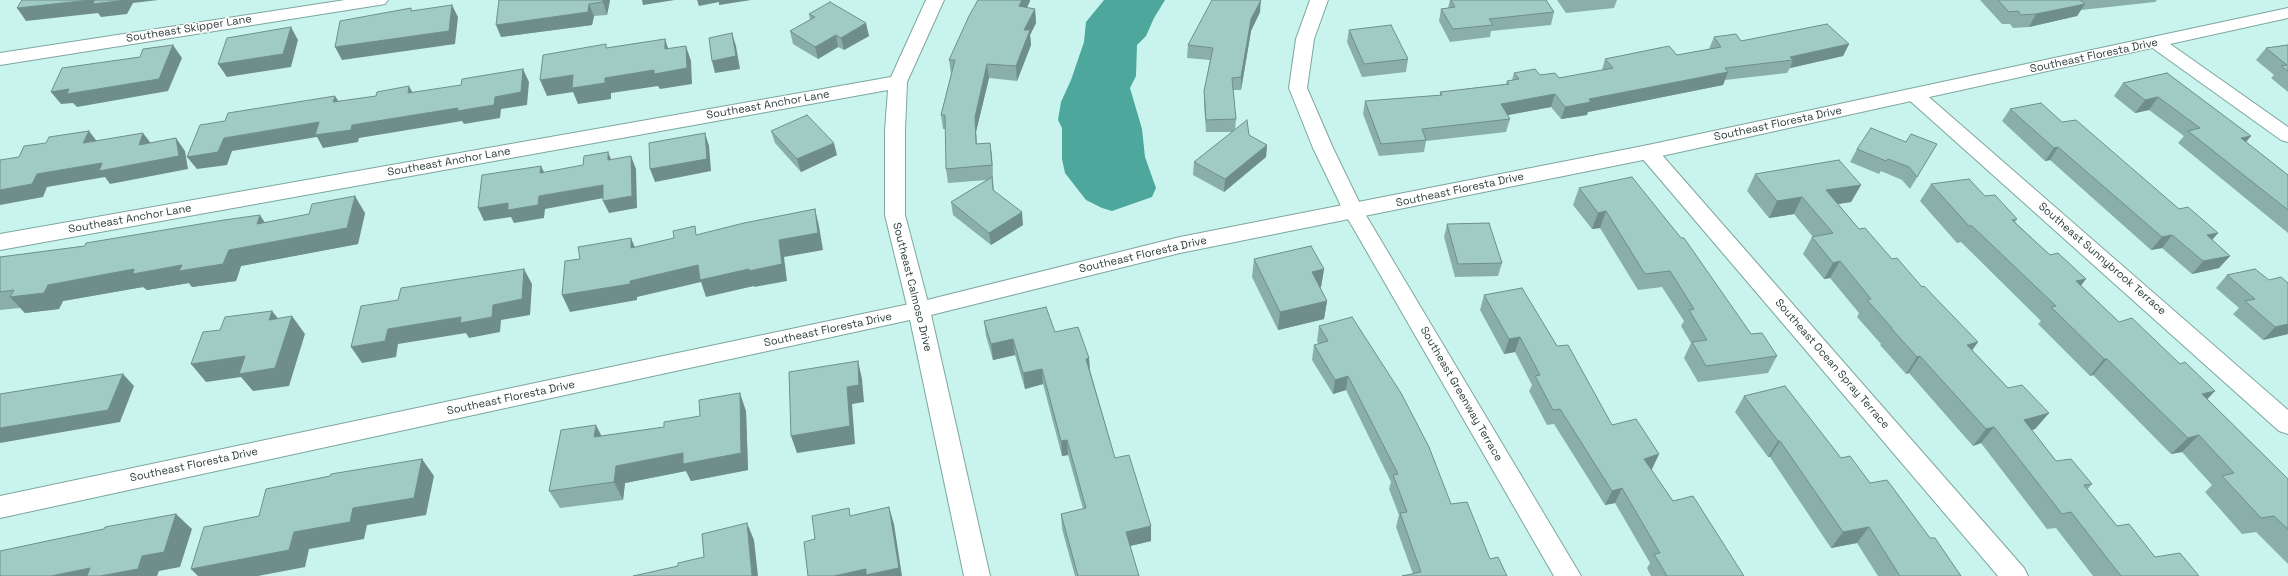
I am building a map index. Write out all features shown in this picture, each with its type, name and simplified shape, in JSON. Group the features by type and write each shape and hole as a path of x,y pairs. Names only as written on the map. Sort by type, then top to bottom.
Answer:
{"street":[{"name":"Southeast Skipper Lane","path":"0,58 379,0"},
{"name":"Southeast Calmoso Drive","path":"935,0 898,82 895,130 895,215 919,310 977,576"},
{"name":"Southeast Greenway Terrace","path":"1321,0 1305,39 1298,88 1323,148 1354,212 1568,576"},
{"name":"Southeast Floresta Drive","path":"0,507 919,310 1180,245 1354,212 1648,152 2157,43 2288,13"},
{"path":"2157,43 2288,136"},
{"name":"Southeast Anchor Lane","path":"0,242 898,82"},
{"name":"Southeast Sunnybrook Terrace","path":"1915,95 2288,424"},
{"name":"Southeast Ocean Spray Terrace","path":"1648,152 2015,576"}],"shaded area":[{"path":"1104,0 1165,0 1154,18 1146,36 1137,45 1136,76 1130,88 1142,129 1145,157 1156,188 1152,197 1112,211 1086,200 1065,173 1062,159 1062,128 1058,120 1061,102 1071,80 1084,42 1086,22"}],"building":[{"path":"22,0 90,0 17,8"},
{"path":"95,0 119,0 119,1 92,4"},
{"path":"499,0 603,0 603,2 589,4 588,12 496,25"},
{"path":"978,0 1022,0 1019,6 1035,9 1024,30 1030,30 1016,66 987,64 975,117 976,144 990,143 992,165 946,169 945,115 941,115 955,60 949,60"},
{"path":"1212,0 1261,0 1251,19 1241,77 1232,78 1236,119 1206,120 1204,91 1213,48 1188,45"},
{"path":"1451,0 1546,0 1554,12 1489,19 1493,25 1453,29 1441,9 1455,7"},
{"path":"1998,0 2080,0 2085,4 2036,14 2021,15 2018,11 2009,12"},
{"path":"830,2 866,23 841,38 836,35 815,47 790,31 815,17 809,14"},
{"path":"452,5 449,31 335,47 340,21 411,8 411,11"},
{"path":"1827,24 1849,44 1790,57 1793,60 1725,68 1728,72 1589,99 1591,102 1565,107 1555,94 1501,104 1510,119 1422,129 1426,140 1381,144 1365,101 1442,95 1440,92 1509,84 1507,81 1519,79 1514,73 1535,69 1540,75 1555,73 1559,78 1613,68 1605,59 1669,46 1677,55 1721,47 1714,37 1736,34 1741,41"},
{"path":"1391,25 1408,59 1364,64 1349,30"},
{"path":"291,27 283,54 218,64 227,38"},
{"path":"732,33 736,56 712,61 709,38"},
{"path":"665,39 665,49 686,46 687,68 654,74 654,70 605,78 605,83 572,88 573,75 540,80 543,55 606,44 606,48"},
{"path":"173,45 159,79 67,94 69,89 51,92 62,68 140,57 143,49"},
{"path":"2288,45 2288,71 2281,66 2287,65 2266,48"},
{"path":"523,69 521,92 495,97 494,105 457,111 458,108 352,125 351,130 315,135 319,122 224,138 218,152 187,157 200,125 225,121 228,113 335,96 333,102 376,96 377,92 409,86 408,93 461,85 462,79"},
{"path":"2167,73 2251,136 2241,138 2288,175 2288,210 2188,131 2200,128 2158,97 2145,100 2123,83"},
{"path":"2041,103 2062,122 2076,120 2179,209 2188,207 2218,233 2207,235 2230,256 2203,261 2172,235 2162,237 2058,147 2054,148 2010,109"},
{"path":"807,115 834,143 797,159 771,131"},
{"path":"1247,120 1249,135 1267,145 1225,179 1194,162"},
{"path":"1871,128 1906,142 1911,134 1937,144 1917,177 1909,167 1888,159 1886,161 1857,149"},
{"path":"89,131 83,143 143,133 139,145 176,138 179,156 99,171 102,163 37,174 32,184 0,190 0,160 19,157 24,146 46,143 49,137"},
{"path":"705,133 707,159 650,169 649,143"},
{"path":"608,152 608,160 631,156 632,196 603,201 603,185 539,196 538,205 508,210 508,203 478,208 482,175 541,166 540,173 583,165 584,156"},
{"path":"1839,160 1861,185 1826,190 1859,229 1865,228 1892,259 1897,258 1922,287 1924,286 1978,342 1967,345 2008,388 2022,385 2049,413 2024,420 2056,461 2071,459 2092,484 2084,485 2117,526 2129,524 2155,557 2180,553 2199,576 2121,576 2071,512 2062,514 1994,427 1986,429 1920,356 1917,357 1891,328 1867,300 1871,299 1840,261 1833,263 1812,237 1833,233 1802,197 1777,201 1755,174"},
{"path":"992,177 993,190 1022,212 989,233 951,202"},
{"path":"1632,177 1681,238 1684,238 1751,334 1762,333 1777,356 1706,366 1692,342 1707,340 1689,310 1694,309 1670,271 1645,274 1606,211 1598,213 1579,188"},
{"path":"1969,179 1985,196 1995,195 2017,219 2012,220 2050,255 2058,253 2086,279 2076,281 2119,322 2132,318 2180,364 2185,362 2215,391 2202,394 2288,479 2288,529 2274,516 2261,518 2222,476 2234,473 2199,435 2188,438 2051,307 2056,306 1972,226 1969,226 1931,184"},
{"path":"355,196 347,228 229,250 223,264 179,271 182,265 133,274 134,269 48,285 44,293 10,297 14,290 0,292 0,257 85,246 86,243 260,215 257,224 309,214 312,204"},
{"path":"815,209 818,233 779,240 782,264 749,271 749,269 700,280 698,265 630,281 630,284 562,295 565,261 580,259 578,247 631,238 631,248 674,238 673,231 695,226 696,235 744,223"},
{"path":"1489,223 1502,263 1458,264 1447,224"},
{"path":"1311,246 1324,269 1312,272 1327,301 1280,312 1254,259"},
{"path":"524,269 522,299 493,305 492,317 460,323 461,317 388,329 385,341 351,347 361,306 398,300 401,288"},
{"path":"2255,269 2269,280 2281,277 2288,283 2288,324 2275,327 2245,301 2255,299 2227,275"},
{"path":"1522,288 1557,346 1568,345 1612,425 1636,419 1659,454 1644,459 1673,501 1693,496 1744,576 1667,576 1654,554 1660,553 1622,488 1612,491 1560,409 1553,410 1535,376 1540,375 1520,337 1509,339 1484,295"},
{"path":"1046,307 1055,332 1078,327 1089,358 1086,359 1115,458 1129,455 1151,526 1126,532 1139,576 1078,576 1061,514 1086,508 1067,440 1061,441 1042,369 1023,373 1013,339 991,344 984,321"},
{"path":"272,311 269,320 292,316 275,368 239,374 245,356 191,364 203,332 220,330 225,317"},
{"path":"1352,317 1401,393 1429,447 1451,504 1467,502 1490,559 1498,557 1507,576 1402,576 1421,572 1400,513 1407,512 1393,475 1398,474 1348,376 1335,380 1314,345 1328,341 1319,326"},
{"path":"858,361 859,385 847,387 850,426 791,436 789,372"},
{"path":"123,374 108,410 0,428 0,394"},
{"path":"1785,386 1841,458 1850,456 1870,483 1887,480 1930,538 1935,538 1961,576 1900,576 1869,527 1843,532 1780,441 1778,441 1744,396"},
{"path":"740,393 741,453 683,464 683,453 616,466 614,482 549,491 561,430 596,425 594,437 664,427 664,422 700,416 699,400"},
{"path":"422,459 414,498 353,508 350,522 294,532 289,550 191,569 204,527 259,516 266,489 330,476 331,474"},
{"path":"889,507 899,568 866,575 866,569 834,576 808,576 804,542 815,539 812,516 849,508 850,516"},
{"path":"176,514 164,552 142,556 138,569 100,576 87,576 90,568 51,576 0,576 0,551 104,529 105,527"},
{"path":"747,523 752,576 633,576 678,566 678,563 704,557 702,534"}]}
